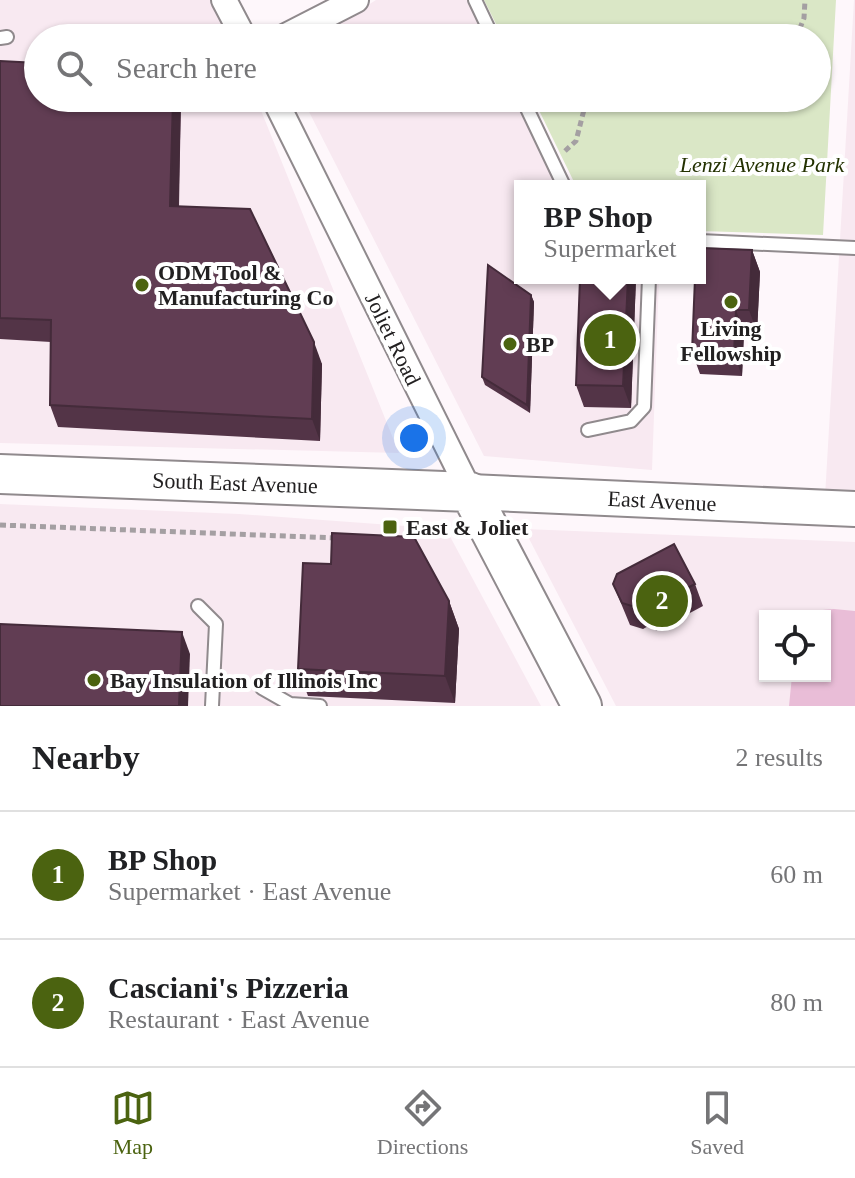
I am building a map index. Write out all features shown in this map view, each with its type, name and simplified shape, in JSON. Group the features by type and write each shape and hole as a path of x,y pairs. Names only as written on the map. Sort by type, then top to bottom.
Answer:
{"main road":[{"name":"South East Avenue","path":"0,474 470,492"},
{"name":"Joliet Road","path":"470,492 582,706"}],"street":[{"path":"224,0 237,24"},
{"path":"309,24 356,0"},
{"name":"Joliet Road","path":"281,112 470,492"},
{"name":"East Avenue","path":"470,492 855,509"}],"lane":[{"path":"475,0 486,24"},
{"path":"529,112 561,180"},
{"path":"706,241 855,248"},
{"path":"588,430 631,421 644,407 649,284"},
{"path":"198,606 216,624 212,706"},
{"path":"262,688 290,704 320,706"}],"path":[{"path":"802,24 805,0"},
{"path":"552,160 576,141 583,112"},
{"path":"0,525 344,539"}],"shaded area":[{"name":"ODM Tool & Manufacturing Co","path":"0,0 216,0 225,24 24,24 24,112 262,112 399,453 0,443"},
{"path":"376,0 472,0 483,24 339,24"},
{"path":"855,0 855,499 825,497"},
{"path":"309,112 523,112 554,180 514,180 514,284 659,284 652,470 484,456"},
{"path":"0,504 239,514 446,529 541,706 0,706"},
{"path":"524,529 855,542 855,706 616,706"},
{"path":"834,609 855,611 855,706 789,706 791,682 831,682 831,610 823,610"}],"green space":[{"name":"Lenzi Avenue Park","path":"484,0 836,0 831,90 831,24 496,24"},
{"name":"Lenzi Avenue Park","path":"540,112 830,112 823,235 706,231 706,180 573,180"}],"building":[{"name":"ODM Tool & Manufacturing Co","path":"0,61 24,62 24,112 173,112 170,206 250,209 314,342 312,419 50,405 51,320 0,318"},
{"name":"Living Fellowship","path":"706,248 752,250 749,310 736,310 734,354 692,352 695,284 706,284"},
{"name":"BP","path":"488,265 531,295 527,405 482,377"},
{"path":"580,284 628,284 623,386 576,385"},
{"path":"332,533 414,537 449,601 445,676 298,669 303,563 331,564"},
{"path":"674,544 695,584 648,609 644,602 635,607 622,603 613,584 617,574"},
{"name":"Bay Insulation of Illinois Inc","path":"0,624 182,632 179,706 0,706"}],"place":[{"name":"ODM Tool & Manufacturing Co","path":"142,285"},
{"name":"Living Fellowship","path":"731,302"},
{"name":"BP Shop","path":"610,340"},
{"name":"BP","path":"510,344"},
{"name":"East & Joliet","path":"390,527"},
{"name":"Casciani's Pizzeria","path":"662,601"},
{"name":"Bay Insulation of Illinois Inc","path":"94,680"}]}
